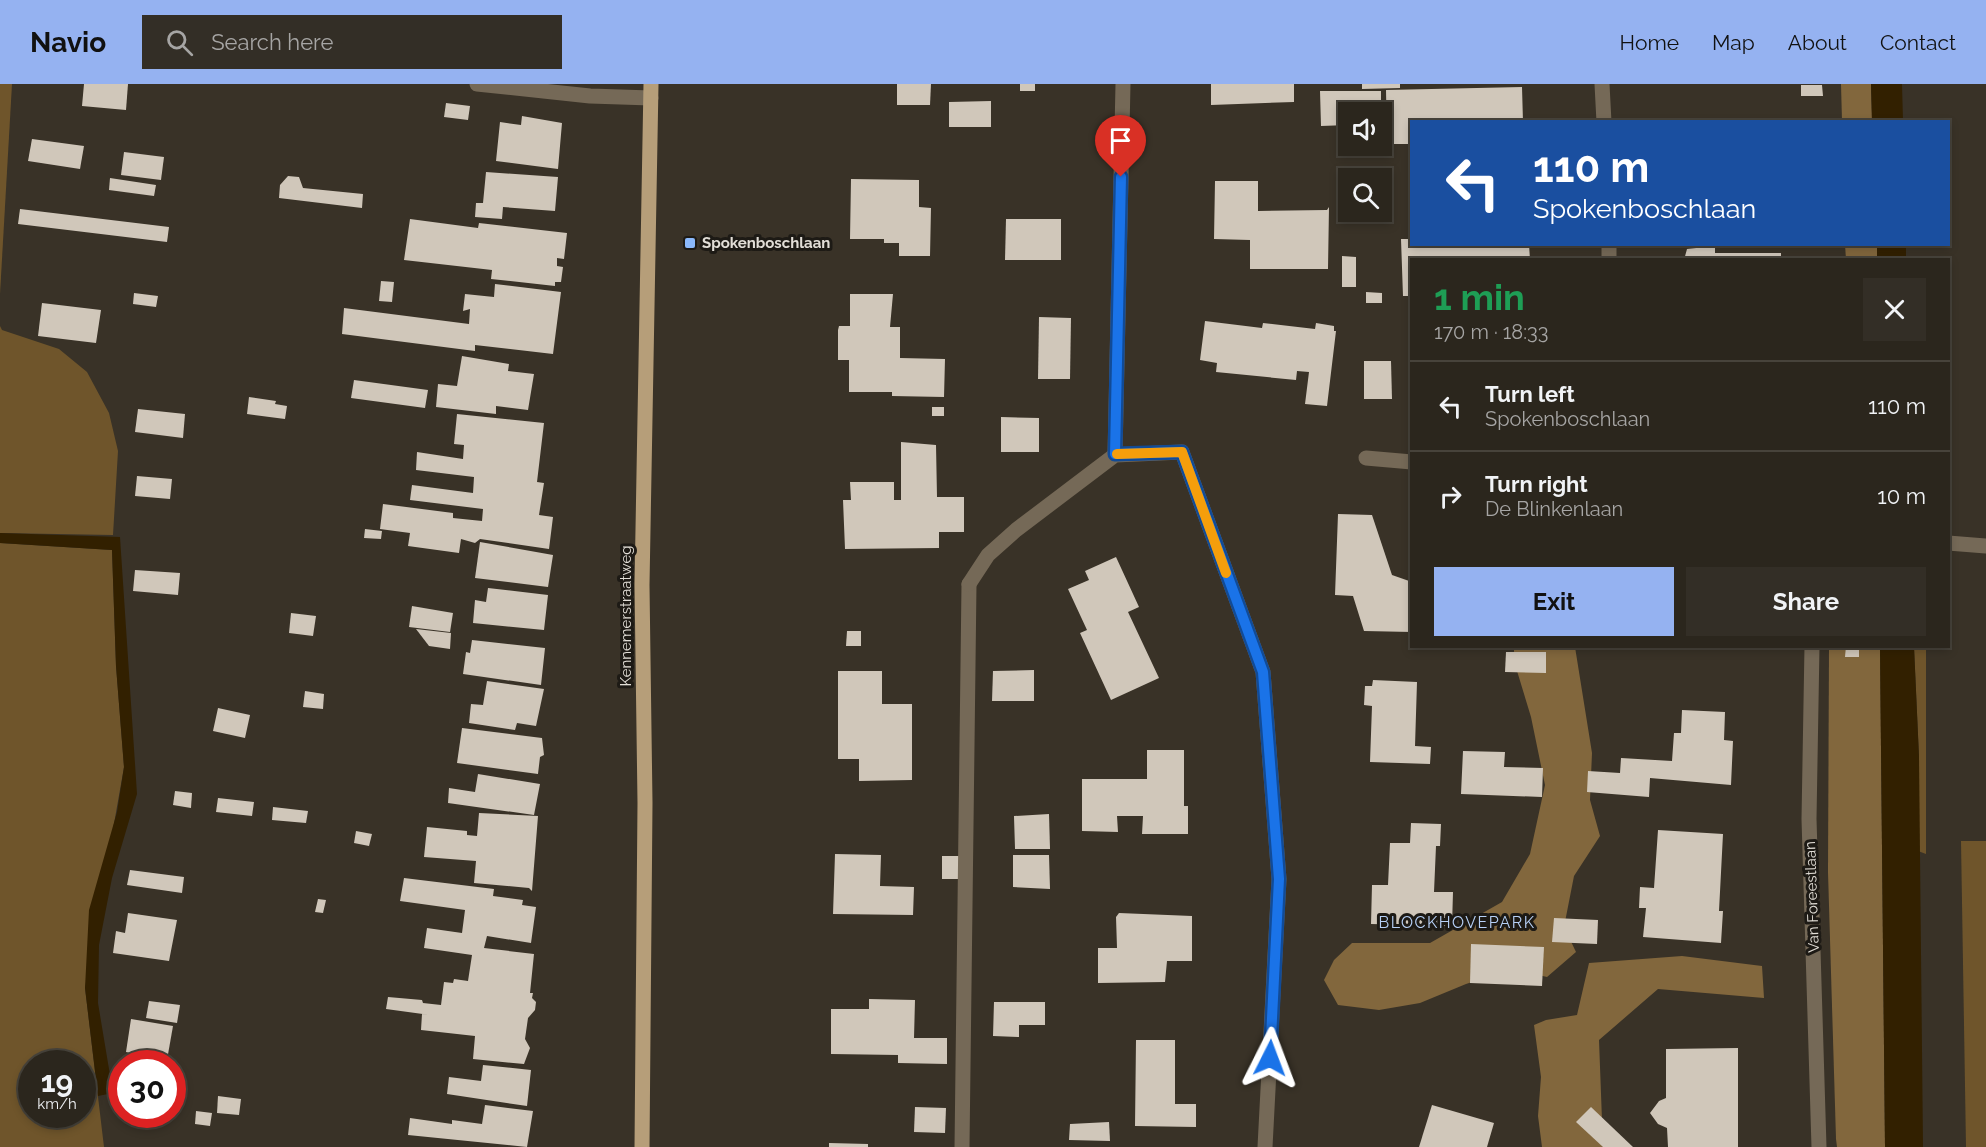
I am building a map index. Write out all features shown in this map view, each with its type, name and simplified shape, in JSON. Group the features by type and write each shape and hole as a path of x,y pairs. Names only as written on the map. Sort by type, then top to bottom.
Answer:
{"main road":[{"name":"Kennemerstraatweg","path":"642,1147 645,803 642,585 651,91"}],"street":[{"path":"477,84 590,96 651,91"},
{"path":"1115,454 1123,84"},
{"path":"1602,84 1604,120"},
{"path":"962,1147 969,584 988,555 1016,530 1115,454 1182,452 1263,672 1279,879 1265,1147"},
{"path":"1366,458 1410,462"},
{"path":"1950,543 1986,546"},
{"name":"Van Foreestlaan","path":"1812,648 1809,819 1819,1147"}],"shaded area":[{"path":"0,84 12,84 0,294"},
{"path":"1841,84 1871,84 1872,120 1842,120"},
{"path":"1871,84 1902,84 1903,120 1872,120"},
{"path":"1845,246 1877,246 1877,258 1846,258"},
{"path":"1877,246 1906,246 1906,258 1877,258"},
{"path":"0,326 2,330 59,349 87,372 109,413 118,451 113,535 0,533"},
{"path":"0,533 120,537 137,794 112,878 99,945 98,1003 108,1063 108,1094 98,1096 96,1050 92,1050 85,988 89,910 117,812 124,767 116,666 112,550 0,543"},
{"path":"0,543 112,550 116,666 124,767 85,988 92,1050 18,1050 18,1128 96,1128 96,1080 104,1147 0,1147"},
{"path":"1514,648 1575,648 1592,753 1590,800 1600,836 1574,876 1564,927 1576,952 1547,977 1512,969 1466,984 1420,1003 1379,1010 1338,1005 1324,980 1334,960 1352,943 1430,943 1502,902 1530,854 1545,785 1531,717 1514,661"},
{"path":"1829,648 1880,648 1885,1147 1837,1147 1828,872"},
{"path":"1880,648 1914,648 1919,757 1923,1147 1885,1147"},
{"path":"1914,648 1926,648 1926,854 1918,851 1919,757"},
{"path":"1961,841 1986,841 1986,1147 1966,1147"},
{"path":"1682,956 1762,966 1764,998 1658,989 1599,1040 1603,1147 1542,1147 1538,1116 1541,1077 1534,1025 1546,1020 1577,1015 1589,963"}],"building":[{"path":"84,84 128,84 126,110 82,106"},
{"path":"897,84 931,84 930,105 897,105"},
{"path":"1020,84 1035,84 1035,91 1020,91"},
{"path":"1211,84 1294,84 1294,102 1211,105"},
{"path":"1362,84 1400,84 1400,88 1362,89"},
{"path":"1801,85 1822,85 1823,96 1801,96"},
{"path":"1522,87 1523,120 1410,120 1410,144 1392,144 1392,102 1386,102 1386,90"},
{"path":"1320,91 1381,91 1381,102 1338,102 1338,125 1321,126"},
{"path":"991,101 991,127 949,127 949,102"},
{"path":"446,103 470,106 468,120 444,117"},
{"path":"522,116 562,123 558,169 496,161 500,122 521,125"},
{"path":"32,139 84,146 80,169 28,161"},
{"path":"124,152 164,157 161,180 121,175"},
{"path":"486,172 558,177 555,211 503,207 502,219 475,217 476,203 483,203"},
{"path":"288,176 299,177 303,188 363,194 362,208 279,198 280,185"},
{"path":"110,178 156,185 154,196 109,190"},
{"path":"851,179 919,180 919,207 931,208 930,256 899,256 899,243 884,243 884,239 850,239"},
{"path":"1215,181 1258,181 1258,211 1327,210 1329,207 1328,269 1250,269 1250,240 1214,239"},
{"path":"20,209 169,227 167,242 18,224"},
{"path":"410,219 478,228 479,223 567,233 564,259 557,258 557,266 563,267 561,282 555,282 555,286 491,279 492,270 404,260"},
{"path":"1006,219 1061,219 1061,260 1005,260"},
{"path":"1401,239 1410,239 1410,246 1529,246 1530,258 1410,258 1410,296 1403,296"},
{"path":"1715,246 1715,253 1781,253 1781,258 1685,258 1687,249"},
{"path":"1342,256 1356,257 1356,287 1342,287"},
{"path":"381,281 394,282 392,302 379,301"},
{"path":"495,284 561,292 553,354 475,345 475,351 342,334 344,308 469,324 470,309 463,311 465,294 494,297"},
{"path":"1366,292 1382,293 1382,303 1366,303"},
{"path":"134,293 158,296 156,307 133,304"},
{"path":"850,294 893,294 890,327 900,327 900,358 945,359 944,397 892,396 892,392 849,392 849,360 838,360 838,330 839,326 850,326"},
{"path":"42,303 101,310 96,343 38,336"},
{"path":"1039,317 1071,318 1070,379 1038,379"},
{"path":"1205,321 1262,328 1263,323 1315,329 1316,323 1334,326 1334,331 1336,331 1327,406 1305,404 1309,372 1297,371 1296,380 1216,372 1217,363 1200,360"},
{"path":"462,356 509,364 508,371 534,374 528,410 496,406 496,414 436,407 438,384 457,386"},
{"path":"1364,361 1391,361 1392,399 1364,399"},
{"path":"354,380 428,390 425,408 351,398"},
{"path":"249,397 276,401 275,404 287,406 285,419 247,414"},
{"path":"932,407 944,407 944,416 932,416"},
{"path":"138,409 185,414 183,438 135,432"},
{"path":"457,414 544,423 537,482 544,483 539,515 553,517 549,549 480,539 475,543 461,539 459,553 408,546 410,533 380,529 383,504 453,513 453,518 482,521 483,509 410,500 412,485 473,493 474,477 416,470 417,452 463,459 464,445 454,444"},
{"path":"1001,417 1039,418 1039,452 1001,452"},
{"path":"901,442 936,445 937,497 964,497 964,532 939,532 939,548 845,549 843,500 851,500 850,482 894,482 894,500 901,500"},
{"path":"137,476 172,479 170,499 135,496"},
{"path":"1338,514 1372,515 1392,575 1410,581 1410,632 1364,631 1353,596 1335,595"},
{"path":"365,529 382,531 381,539 364,538"},
{"path":"480,542 553,555 548,587 475,578"},
{"path":"1116,557 1139,607 1128,612 1159,678 1111,700 1080,633 1087,630 1068,589 1089,580 1085,571"},
{"path":"135,570 180,573 178,595 133,591"},
{"path":"488,588 548,595 544,630 473,623 475,600 486,602"},
{"path":"412,606 453,613 450,632 409,627"},
{"path":"291,613 316,616 313,636 289,633"},
{"path":"416,629 451,633 450,649 429,646"},
{"path":"847,631 861,631 861,646 846,646"},
{"path":"472,640 545,648 541,685 463,674 466,652 470,653"},
{"path":"1846,648 1859,648 1859,657 1845,657"},
{"path":"1506,652 1546,652 1546,673 1505,672"},
{"path":"1034,670 1034,701 992,701 993,671"},
{"path":"838,671 882,671 882,704 912,704 912,780 859,781 859,759 838,759"},
{"path":"1373,680 1417,682 1415,746 1431,747 1430,764 1370,762 1372,706 1364,705 1365,686 1372,686"},
{"path":"487,681 544,689 536,726 517,723 515,730 469,723 471,704 483,705"},
{"path":"305,691 324,694 323,709 303,707"},
{"path":"218,708 250,715 245,738 213,731"},
{"path":"1682,710 1725,712 1724,740 1733,741 1731,785 1650,778 1649,797 1587,792 1588,771 1620,773 1621,758 1672,761 1674,733 1681,733"},
{"path":"462,728 542,738 544,755 540,757 538,774 457,763"},
{"path":"1147,750 1184,750 1184,806 1188,806 1188,834 1142,834 1143,816 1117,816 1118,832 1082,831 1082,779 1147,779"},
{"path":"1463,751 1505,752 1504,767 1543,768 1542,797 1461,794"},
{"path":"478,774 540,784 534,815 448,803 449,788 475,792"},
{"path":"175,791 192,793 191,808 173,805"},
{"path":"218,798 254,802 252,816 216,812"},
{"path":"273,807 308,811 306,823 272,820"},
{"path":"479,813 538,816 532,891 529,888 474,883 476,861 424,857 427,827 467,831 467,835 477,836"},
{"path":"1049,814 1050,849 1015,849 1014,816"},
{"path":"1411,823 1441,824 1440,846 1436,846 1434,892 1453,892 1452,926 1371,924 1372,885 1388,885 1390,843 1410,843"},
{"path":"1658,830 1723,834 1719,911 1723,911 1721,943 1643,937 1646,908 1639,908 1640,887 1654,888"},
{"path":"356,831 372,834 369,846 354,843"},
{"path":"835,854 881,855 880,886 914,887 913,915 833,914"},
{"path":"1013,855 1049,855 1050,889 1013,887"},
{"path":"942,856 959,856 959,879 942,879"},
{"path":"130,870 184,877 182,893 127,885"},
{"path":"404,878 494,889 493,896 523,900 522,905 536,907 531,943 487,936 484,948 534,954 530,993 533,993 532,998 536,1002 535,1010 528,1018 525,1039 530,1048 524,1064 473,1059 475,1036 421,1030 422,1014 430,1015 386,1009 388,997 422,1000 423,1003 441,1005 444,982 453,983 454,979 468,981 472,955 424,948 427,928 462,933 465,910 400,901"},
{"path":"318,899 326,900 323,913 315,912"},
{"path":"128,913 177,920 169,961 113,953 116,931 125,933"},
{"path":"1119,913 1192,916 1192,961 1167,961 1165,982 1098,983 1098,948 1117,948 1116,917"},
{"path":"1554,918 1598,920 1597,944 1552,942"},
{"path":"1471,944 1544,947 1542,986 1470,983"},
{"path":"869,999 915,1000 914,1038 947,1038 947,1064 898,1063 898,1055 831,1054 831,1009 869,1009"},
{"path":"149,1001 180,1005 177,1023 146,1018"},
{"path":"994,1002 1045,1002 1045,1025 1019,1025 1019,1037 993,1036"},
{"path":"131,1019 173,1026 169,1050 126,1050"},
{"path":"1136,1040 1175,1040 1175,1104 1196,1104 1196,1127 1135,1126"},
{"path":"1738,1048 1738,1147 1668,1147 1667,1128 1658,1124 1650,1113 1659,1101 1666,1098 1666,1049"},
{"path":"483,1065 531,1070 527,1106 447,1094 449,1077 481,1081"},
{"path":"218,1096 241,1099 239,1115 217,1113"},
{"path":"485,1105 533,1111 527,1147 408,1135 410,1118 452,1124 452,1120 482,1124"},
{"path":"1432,1105 1494,1123 1487,1147 1419,1147"},
{"path":"915,1107 946,1108 945,1133 914,1132"},
{"path":"1591,1107 1633,1147 1603,1147 1576,1122"},
{"path":"196,1111 212,1113 210,1126 195,1124"},
{"path":"1109,1122 1110,1141 1069,1140 1070,1124"},
{"path":"829,1143 868,1144 868,1147 829,1147"}],"slow traffic":[{"path":"1117,454 1182,452 1226,573"}],"place":[{"name":"Spokenboschlaan","path":"690,243"}],"district":[{"name":"BLOCKHOVEPARK","path":"1457,922"}],"route":[{"path":"1121,177 1115,454 1182,452 1263,672 1279,879 1270,1058"}]}
